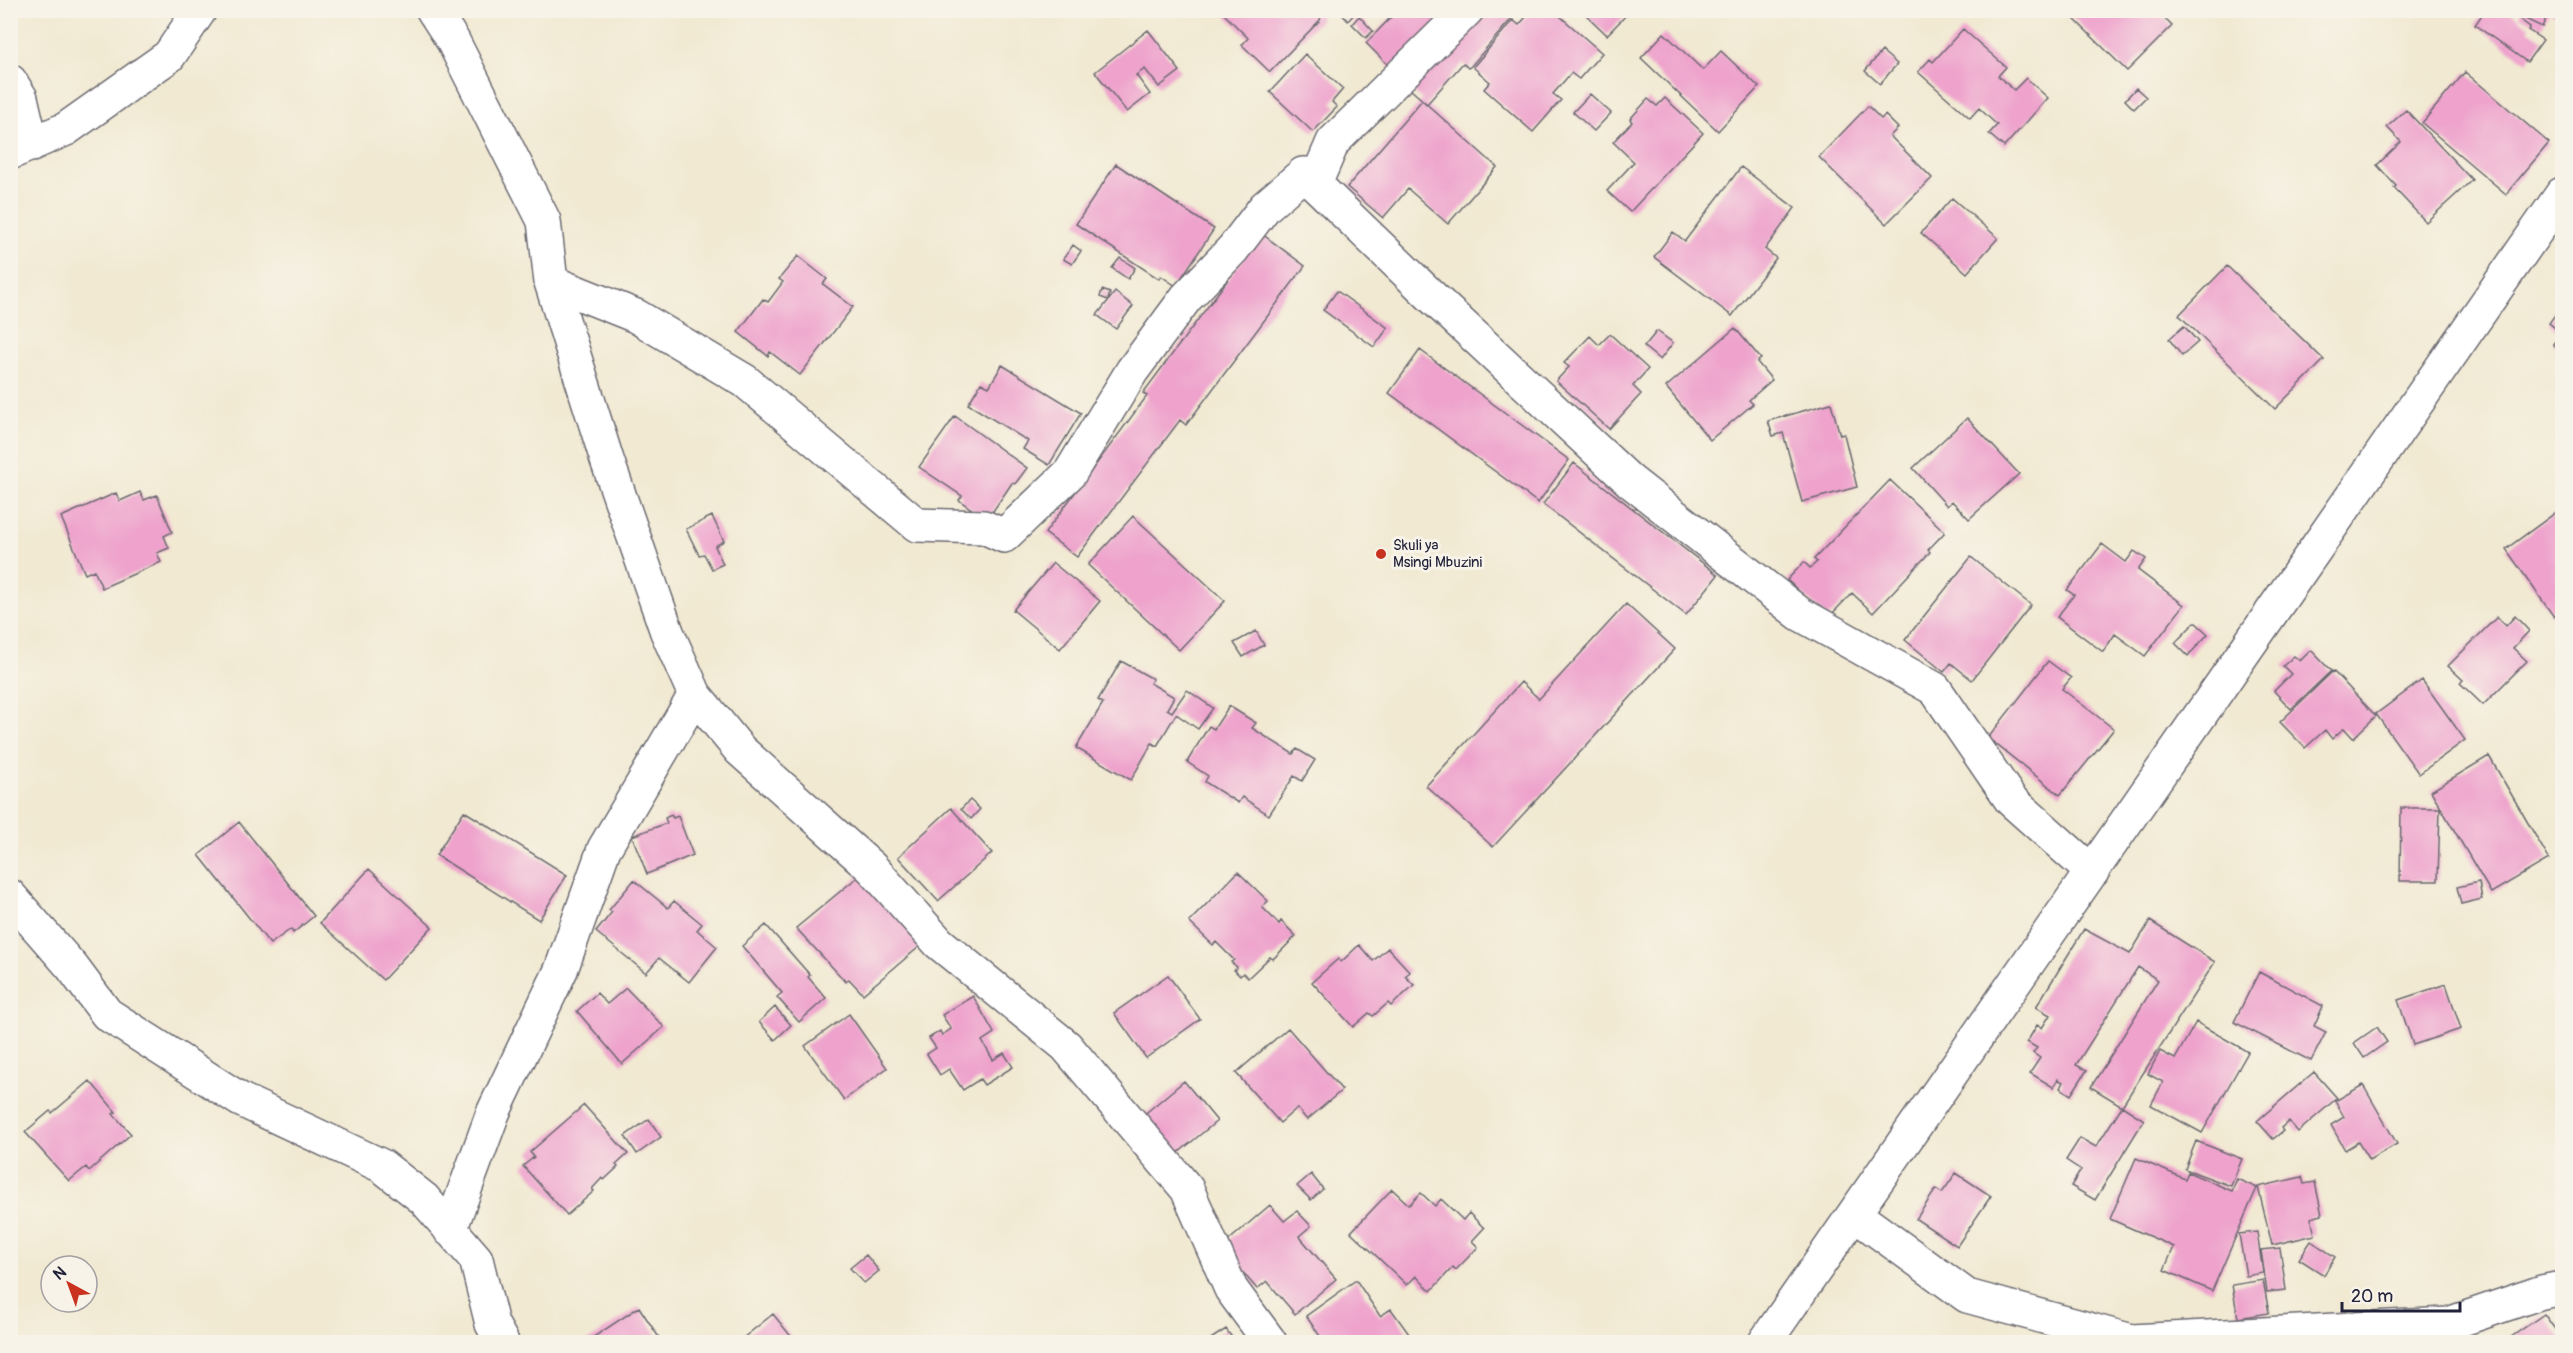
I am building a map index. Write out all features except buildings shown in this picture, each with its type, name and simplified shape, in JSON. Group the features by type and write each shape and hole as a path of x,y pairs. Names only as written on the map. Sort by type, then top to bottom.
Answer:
{"street":[{"path":"10,81 21,98 21,149 66,129 169,56 200,10"},
{"path":"433,10 453,40 544,221 551,282 618,492 668,632 695,695 740,750 872,868 939,943 1066,1046 1187,1189 1231,1289 1270,1342"},
{"path":"1467,10 1333,142 1315,184 1630,482 1800,614 1935,689 2011,800 2092,872"},
{"path":"551,282 636,316 745,381 918,525 984,527 1004,536 1070,473 1132,371 1186,298 1233,249 1265,207 1303,174 1319,174"},
{"path":"1765,1342 2562,194"},
{"path":"450,1230 493,1113 561,970 604,849 695,695"},
{"path":"10,896 72,968 107,1014 241,1100 382,1166 424,1199 476,1259 492,1324 502,1342"},
{"path":"1854,1214 1967,1296 2132,1341 2448,1324 2542,1292 2562,1288"}],"place":[{"name":"Skuli ya Msingi Mbuzini","path":"1381,554"}]}
